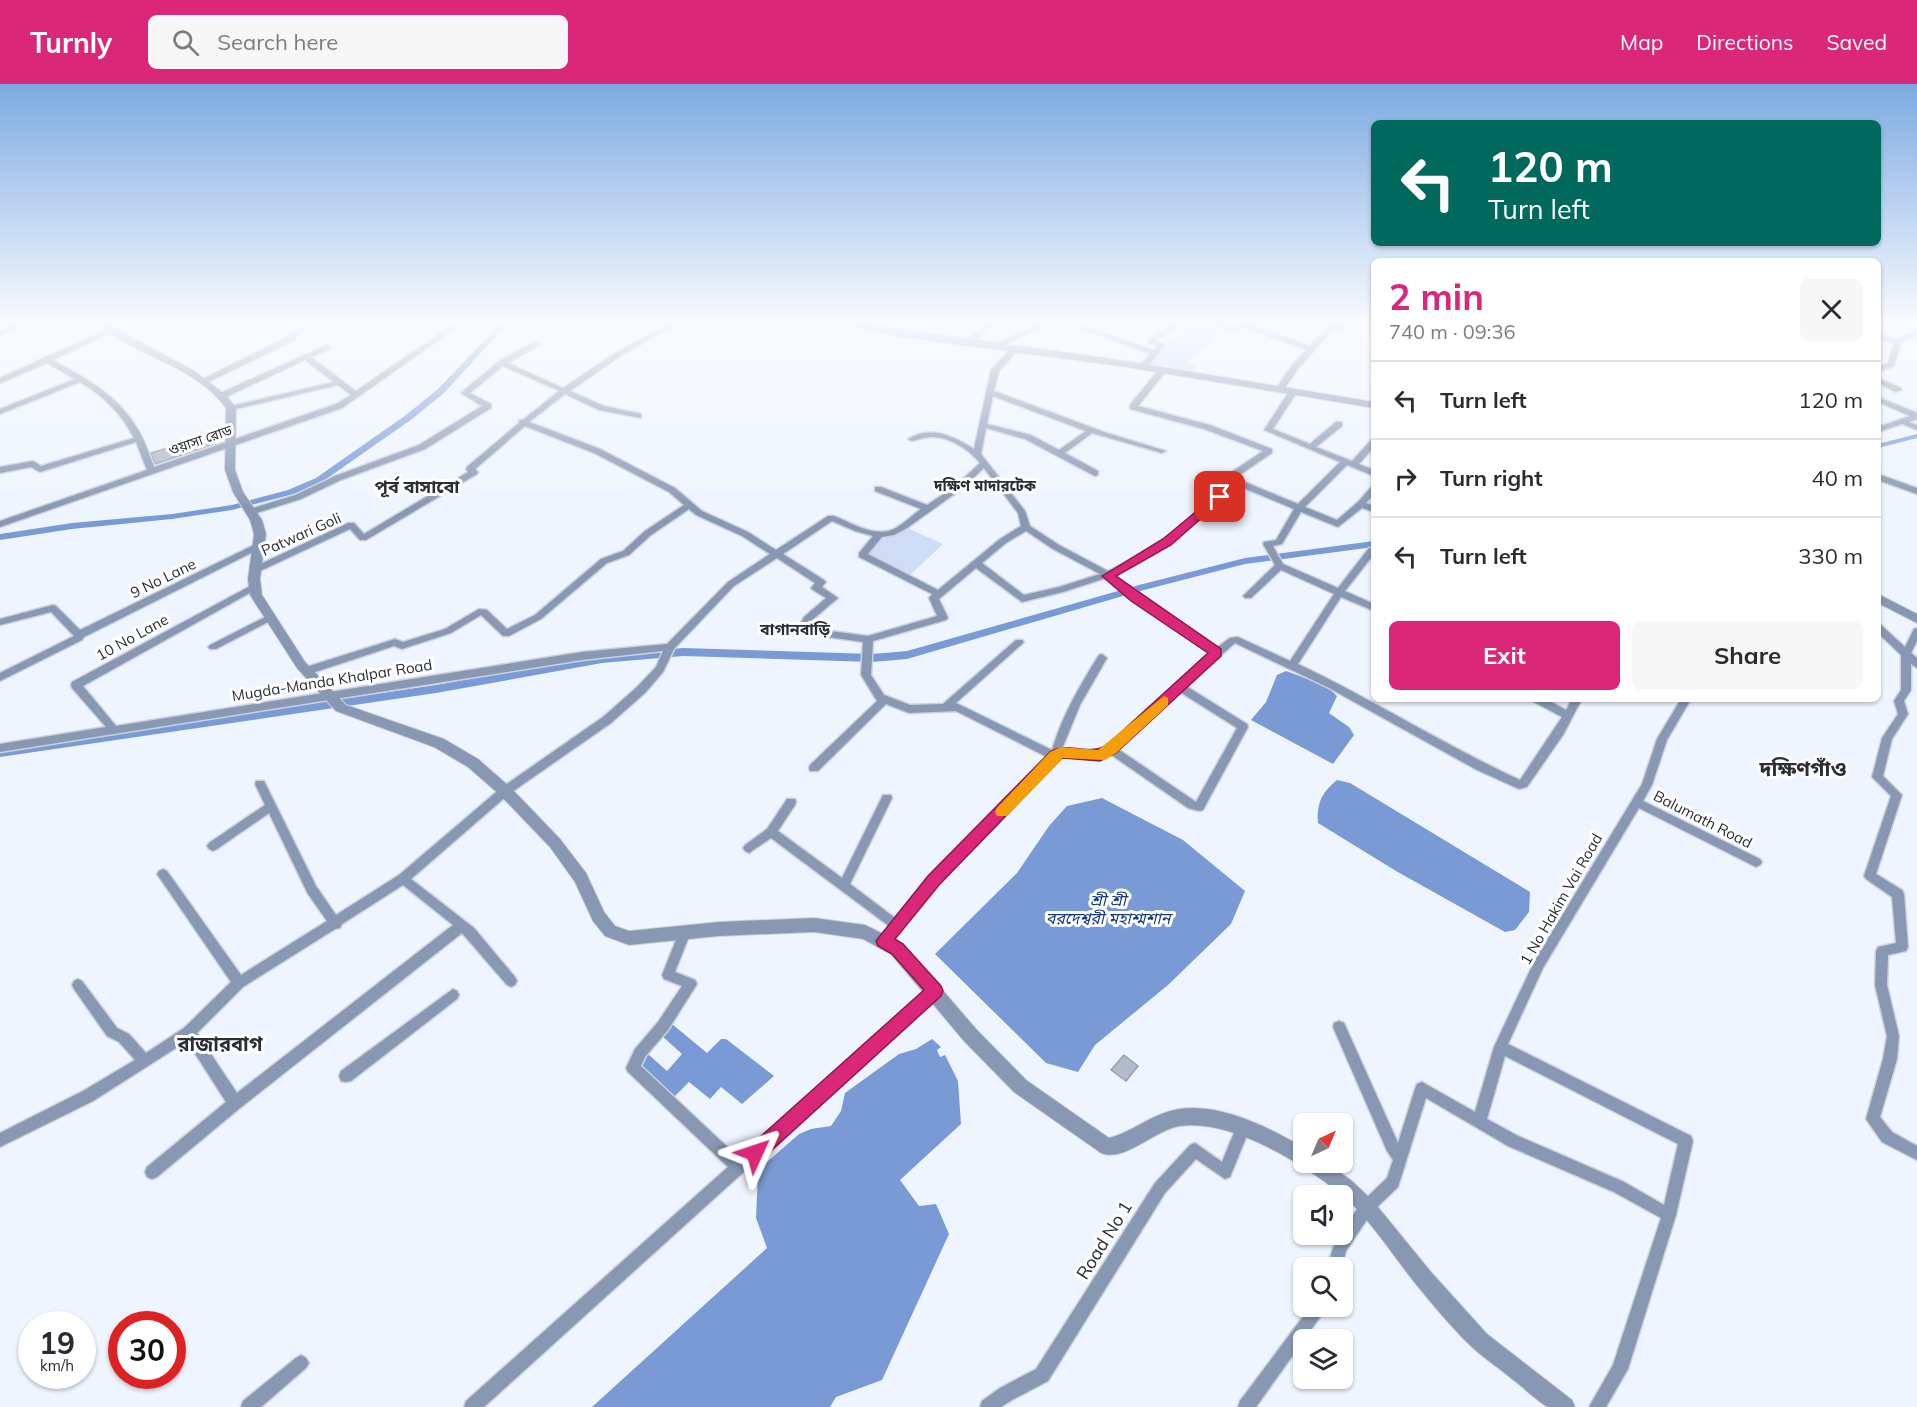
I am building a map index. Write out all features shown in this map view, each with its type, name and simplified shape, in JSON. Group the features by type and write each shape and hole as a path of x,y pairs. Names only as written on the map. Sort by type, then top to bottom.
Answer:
{"street":[{"path":"0,412 67,385"},
{"path":"89,385 118,405 139,439 152,472"},
{"path":"208,385 223,395 231,408 232,480 258,525 254,587 269,618 306,671 333,702 439,743 472,763 505,791 555,843 581,878 598,916 610,931 629,938 719,929 814,925 864,933 897,949 970,1035 1020,1086 1107,1147 1127,1144 1167,1119 1194,1116 1243,1128 1293,1153"},
{"path":"223,395 246,385"},
{"path":"231,408 327,385"},
{"path":"342,385 356,395"},
{"name":"ওয়াসা রোড","path":"0,524 339,406 371,385"},
{"path":"246,506 298,497 338,478 437,440 487,407 464,394 475,385"},
{"path":"554,385 602,408 638,416"},
{"path":"522,422 570,385"},
{"path":"977,454 992,385"},
{"path":"1151,385 1134,407 1207,427 1269,451 1229,478 1338,524 1371,492"},
{"path":"1248,385 1371,404"},
{"path":"1279,390 1283,385"},
{"path":"1887,385 1898,390"},
{"path":"991,392 1092,430 1162,451"},
{"path":"1293,392 1268,430 1371,471"},
{"path":"1881,400 1917,416"},
{"path":"1881,429 1917,416"},
{"path":"522,422 597,451 672,490 699,513 727,524 821,582 816,588 833,598 807,619 802,631 868,639 943,618 934,598 975,563 1026,527"},
{"name":"Patwari Goli","path":"255,570 351,525 363,538 474,472 470,469 522,422"},
{"path":"1903,422 1917,428"},
{"path":"1311,447 1339,424"},
{"path":"983,425 1028,437 1095,473"},
{"path":"1060,453 1092,430"},
{"path":"912,439 942,434 977,454 1022,513 1026,527 1108,576 1135,598 1216,653"},
{"path":"0,470 33,464 40,469 139,439"},
{"path":"1371,445 1299,508 1279,542 1267,544 1277,559 1339,593 1371,607"},
{"path":"0,1140 88,1096 146,1061 189,1032 239,983 336,924 403,879 505,791 607,720 641,690 660,669 667,652 731,584 776,553 806,537 831,518 880,534 904,528 927,508 963,487 983,464"},
{"path":"1881,478 1917,491"},
{"path":"975,563 1022,599 1108,576 1167,542 1238,482"},
{"path":"878,489 927,508"},
{"path":"1361,504 1371,508"},
{"path":"306,671 394,642 402,646 448,631 479,612 484,612 506,634 538,617 595,568 626,552 648,533 690,505"},
{"path":"880,534 862,555 939,594"},
{"name":"9 No Lane","path":"0,676 44,657 79,636 258,546"},
{"path":"1292,666 1339,593 1371,551"},
{"path":"1248,596 1277,559"},
{"name":"10 No Lane","path":"113,729 76,685 254,587"},
{"path":"1881,600 1917,619"},
{"path":"0,622 53,608 79,636"},
{"path":"213,647 269,618"},
{"path":"1881,630 1917,664"},
{"path":"1917,631 1906,654 1906,690 1899,701 1903,714 1887,738 1877,777 1897,795 1870,876 1898,894 1902,947 1882,951 1881,985 1893,1036 1890,1059 1873,1119 1887,1137 1917,1153"},
{"path":"868,639 866,665 871,686 884,700 909,709 947,705 973,714 1055,756"},
{"path":"884,941 933,880 1055,756 1061,752 1100,756 1111,749 1233,640 1238,640 1333,685 1481,767 1519,785 1523,784 1560,732 1575,702"},
{"path":"947,705 1019,642"},
{"name":"Mugda-Manda Khalpar Road","path":"0,748 113,729 333,702 582,656 667,652"},
{"path":"1055,756 1061,733 1080,692 1102,658"},
{"path":"1111,749 1192,805 1199,807 1243,727 1179,687"},
{"path":"814,768 884,700"},
{"path":"1543,702 1568,716"},
{"name":"1 No Hakim Vai Road","path":"1479,1123 1500,1047 1539,964 1647,784 1662,739 1684,702"},
{"path":"260,784 312,890 336,924"},
{"path":"844,885 887,798"},
{"path":"749,848 771,832 791,802"},
{"name":"Balumath Road","path":"1636,802 1756,862"},
{"path":"213,846 271,806"},
{"path":"771,832 896,926"},
{"path":"163,874 239,983"},
{"path":"403,879 470,932 511,981"},
{"path":"152,1172 235,1103 461,926"},
{"path":"684,934 668,975 691,984 663,1026 640,1053 633,1068 739,1168"},
{"path":"78,985 112,1032 124,1038 146,1061"},
{"path":"472,1407 935,991"},
{"path":"346,1076 453,995"},
{"path":"1339,1027 1392,1146 1401,1159"},
{"path":"189,1032 235,1103"},
{"path":"1500,1047 1686,1141 1669,1215 1620,1369 1597,1407"},
{"path":"1337,1257 1340,1248 1367,1207 1393,1182 1422,1089 1513,1142 1619,1187 1669,1215"},
{"name":"Road No 1","path":"988,1407 1006,1394 1042,1375 1160,1188 1196,1150 1225,1172 1243,1128"},
{"path":"1326,1173 1346,1187 1367,1207 1424,1279 1479,1341 1565,1407"},
{"path":"1246,1407 1313,1317"},
{"path":"249,1407 301,1363"}],"shaded area":[{"path":"907,528 943,544 909,576 866,554 883,537 897,535"}],"water":[{"path":"1286,671 1327,686 1337,696 1329,713 1349,727 1354,735 1333,764 1251,720 1266,702 1277,675"},
{"path":"1337,780 1350,783 1530,892 1529,912 1515,930 1505,932 1396,871 1318,823 1321,799 1327,789"},
{"name":"শ্রী শ্রী বরদেশ্বরী মহাশ্মশান","path":"1102,798 1183,840 1245,891 1231,924 1168,985 1095,1045 1078,1072 1046,1063 935,954 1017,873 1049,826 1067,806"},
{"path":"672,1024 707,1053 721,1039 726,1039 774,1076 742,1104 721,1087 710,1099 689,1082 674,1097 642,1067 648,1054 667,1071 682,1054 662,1036"},
{"path":"932,1039 941,1047 937,1050 940,1057 945,1055 958,1081 961,1124 900,1180 919,1206 936,1204 949,1234 882,1380 836,1397 830,1407 592,1407 767,1248 756,1218 758,1174 767,1162 799,1134 811,1129 831,1126 841,1111 845,1093 899,1054 916,1049"}],"building":[{"path":"210,435 214,444 155,464 151,453"},
{"path":"1124,1055 1138,1066 1126,1081 1111,1070"}],"waterway":[{"path":"0,537 72,526 202,513 262,501 291,492 319,480 409,417 447,385"},
{"path":"1881,445 1917,436"},
{"path":"0,753 436,689 602,659 683,652 872,658 907,655 1139,588 1245,561 1371,544"}],"slow traffic":[{"path":"1002,812 1055,756 1061,752 1100,756 1111,749 1164,701"}],"district":[{"name":"দক্ষিণ মাদারটেক","path":"985,485"},
{"name":"পূর্ব বাসাবো","path":"417,486"},
{"name":"বাগানবাড়ি","path":"795,629"},
{"name":"দক্ষিণগাঁও","path":"1803,768"},
{"name":"রাজারবাগ","path":"220,1043"}],"route":[{"path":"755,1153 935,991 897,949 884,941 933,880 1055,756 1061,752 1100,756 1111,749 1216,653 1135,598 1108,576 1167,542 1220,497"}]}
